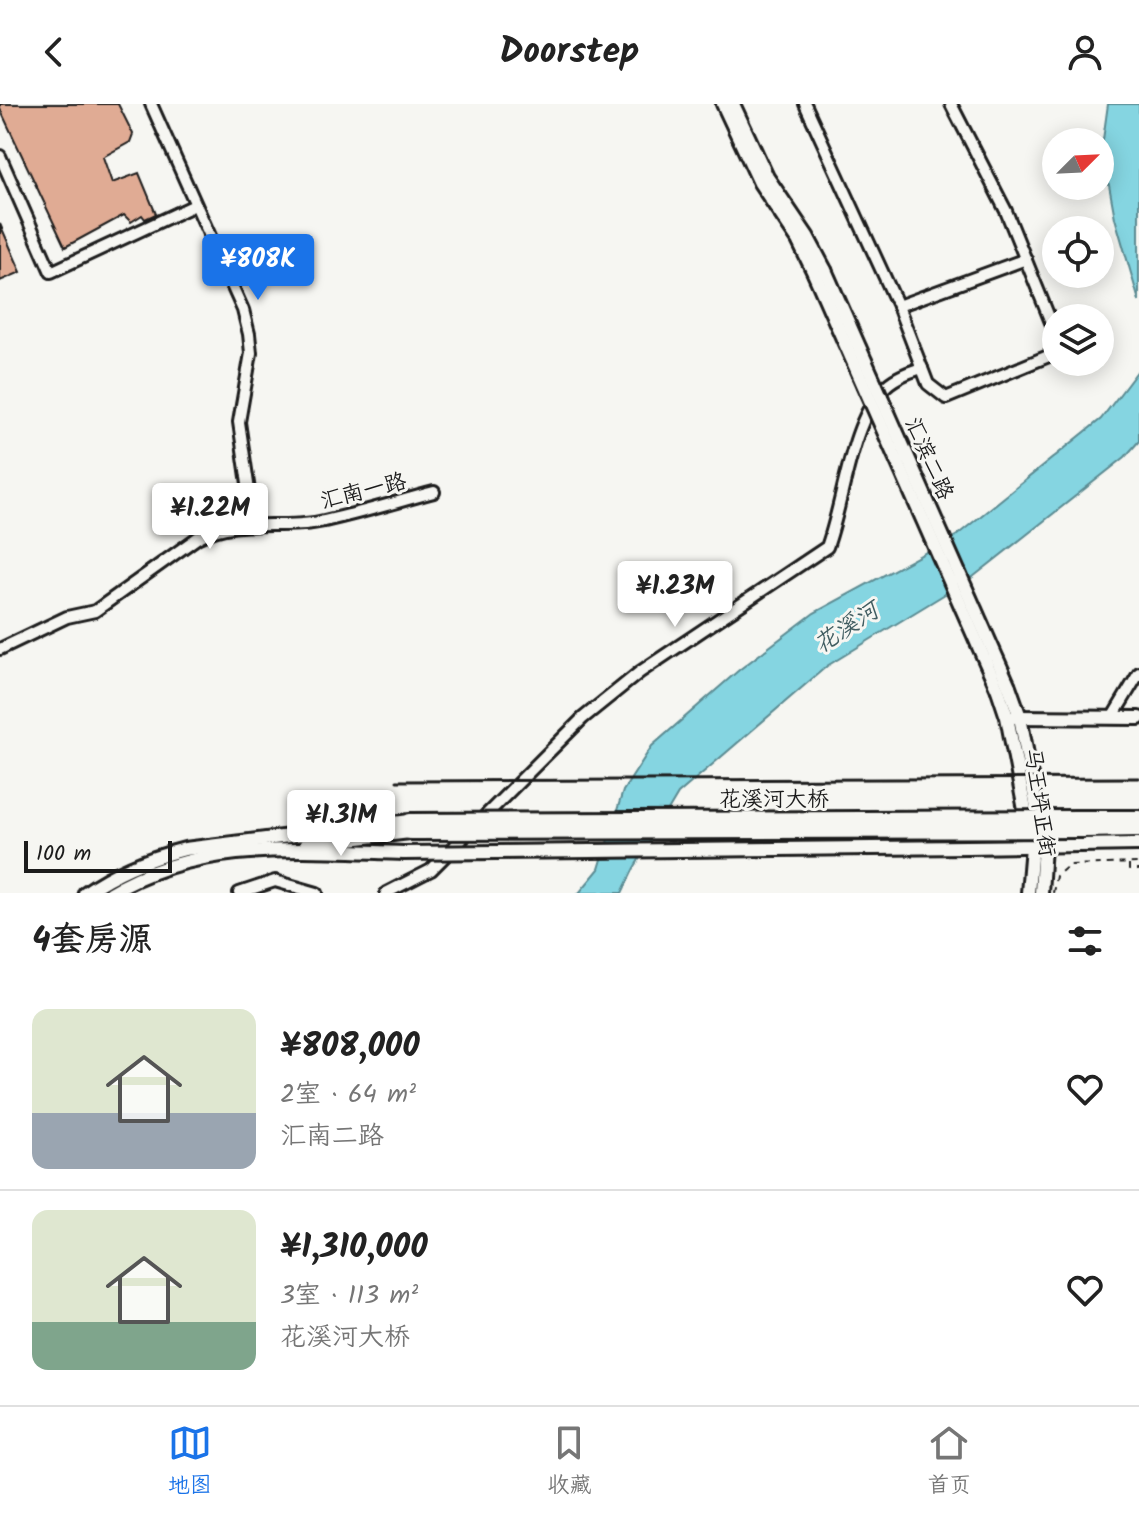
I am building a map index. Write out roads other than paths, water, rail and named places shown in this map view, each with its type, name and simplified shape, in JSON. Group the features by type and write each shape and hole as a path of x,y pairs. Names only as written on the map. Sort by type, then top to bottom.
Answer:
{"highway":[{"name":"花溪河大桥","path":"410,826 1083,824 1139,818"},
{"path":"1083,824 1139,829"}],"main road":[{"name":"汇滨二路","path":"723,104 750,155"},
{"name":"汇滨二路","path":"733,104 760,183 820,272 1014,717"},
{"path":"1014,717 1139,718"},
{"name":"马王坪正街","path":"1014,717 1038,846 1041,893"},
{"path":"110,893 157,869 187,861 410,826"},
{"path":"85,893 125,869 156,856 185,849 410,826"},
{"path":"267,849 404,853 1139,844"},
{"name":"马王坪正街","path":"1028,893 1038,846"}],"street":[{"path":"151,104 243,310 249,334 251,353 239,422 254,525"},
{"path":"805,104 898,306 928,384 946,398 1051,355 1055,332 1006,211 951,104"},
{"path":"0,156 51,272 195,205"},
{"path":"898,306 1026,259"},
{"path":"386,893 431,870 583,718 640,672 827,547 836,523 846,475 869,407 885,386 906,373 922,368"},
{"name":"汇南一路","path":"0,649 67,617 95,611 214,529 316,523 434,492"},
{"path":"1112,718 1139,673"},
{"path":"239,893 275,881 317,893"}],"water":[{"path":"1108,104 1139,104 1139,301 1112,200 1114,128 1105,128"},
{"name":"花溪河","path":"1139,369 1139,441 1125,457 973,577 827,666 678,794 622,893 579,893 599,869 623,791 652,746 739,670 814,613 956,536 1101,419"}],"railway":[{"path":"397,781 1139,778"}]}
